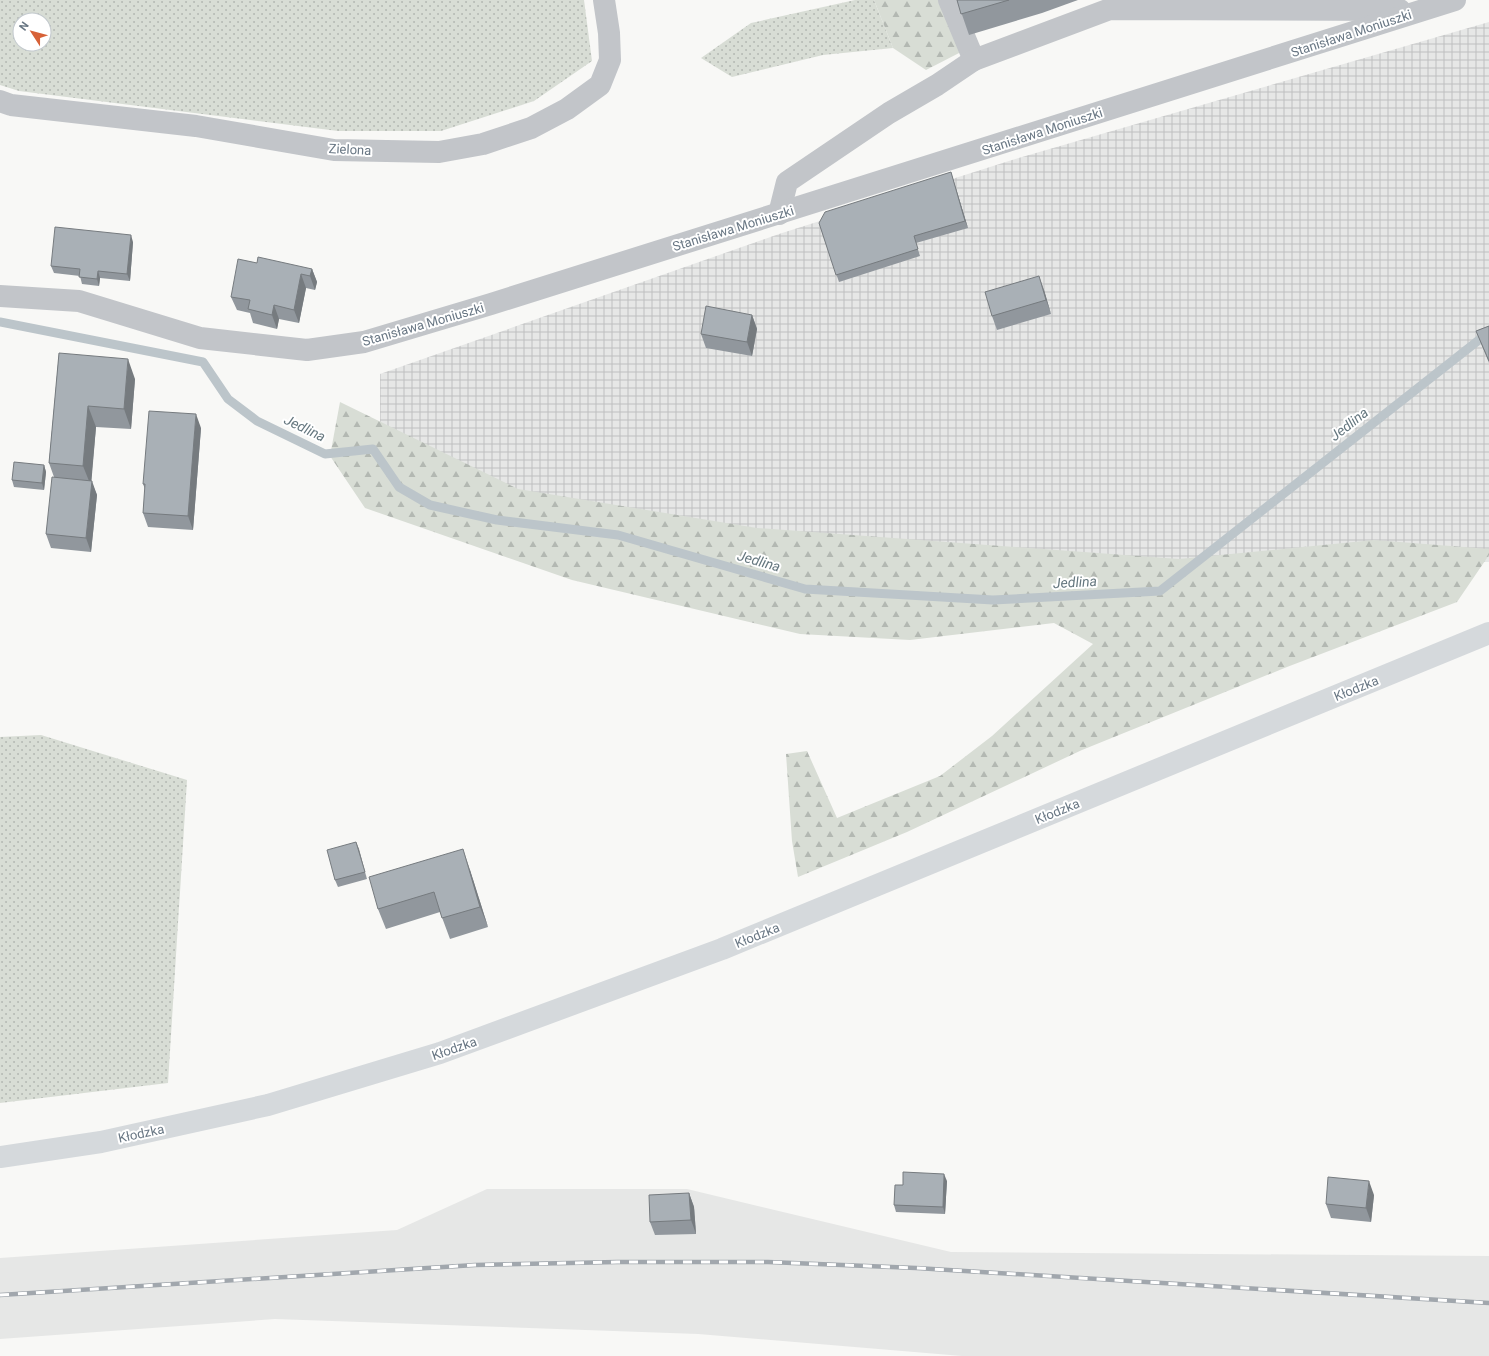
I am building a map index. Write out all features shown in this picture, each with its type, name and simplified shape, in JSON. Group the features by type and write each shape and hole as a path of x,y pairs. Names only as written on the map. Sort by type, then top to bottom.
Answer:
{"main road":[{"name":"Kłodzka","path":"0,1157 101,1142 268,1105 440,1053 722,949 1489,633"}],"street":[{"name":"Zielona","path":"0,102 11,105 196,126 334,150 439,152 483,144 531,128 567,109 600,85 610,60 609,33 604,0"},
{"path":"949,0 974,60"},
{"name":"Stanisława Moniuszki","path":"0,296 79,301 200,338 307,350 364,342 778,214 1455,0"},
{"path":"778,214 787,182 889,113 937,85 974,60 1110,9 1420,11"}],"shaded area":[{"path":"1489,22 1489,562 861,562 419,472 380,436 380,374 779,234 1012,160"},
{"path":"487,1189 687,1189 951,1252 1489,1256 1489,1356 962,1356 698,1334 275,1319 0,1339 0,1258 397,1230"}],"green space":[{"path":"0,0 584,0 592,61 534,101 441,131 338,131 19,91 0,85"},
{"path":"855,0 874,0 893,48 823,55 732,77 701,58 751,23"},
{"path":"874,0 947,0 961,52 926,70 893,48"},
{"path":"340,402 518,489 757,528 1179,559 1374,540 1489,549 1489,555 1457,602 1287,667 1082,750 907,832 798,877 792,841 786,754 807,751 837,818 940,776 992,736 1093,644 1054,623 910,640 800,634 572,580 365,508 330,456"},
{"path":"41,735 187,780 168,1083 0,1103 0,737"}],"building":[{"path":"957,0 1009,0 961,14"},
{"path":"951,172 965,221 914,236 918,249 836,275 819,223 825,212"},
{"path":"55,227 131,235 127,274 98,271 97,279 79,277 80,269 51,266"},
{"path":"258,257 312,269 310,276 301,274 294,310 274,305 272,315 248,309 250,300 231,297 238,259 257,263"},
{"path":"1039,276 1046,300 992,316 985,292"},
{"path":"706,306 752,315 747,342 701,334"},
{"path":"1489,326 1489,361 1476,331"},
{"path":"59,353 128,359 124,409 88,406 83,466 49,463"},
{"path":"149,411 196,414 188,516 143,513 145,484 143,484"},
{"path":"14,462 44,465 42,483 12,480"},
{"path":"52,477 92,481 86,538 46,534"},
{"path":"356,842 365,872 335,880 327,850"},
{"path":"463,849 480,907 442,918 434,892 378,909 369,877"},
{"path":"903,1172 944,1174 943,1207 894,1205 895,1185 903,1185"},
{"path":"1328,1177 1369,1181 1366,1208 1326,1204"},
{"path":"689,1193 691,1220 650,1222 649,1195"}],"waterway":[{"name":"Jedlina","path":"0,322 203,362 228,399 257,421 325,454 373,449 399,487 430,505 497,520 618,535 805,589 993,600 1160,591 1489,332"}],"railway":[{"path":"0,1295 475,1265 617,1262 768,1262 916,1268 1489,1303"}]}
